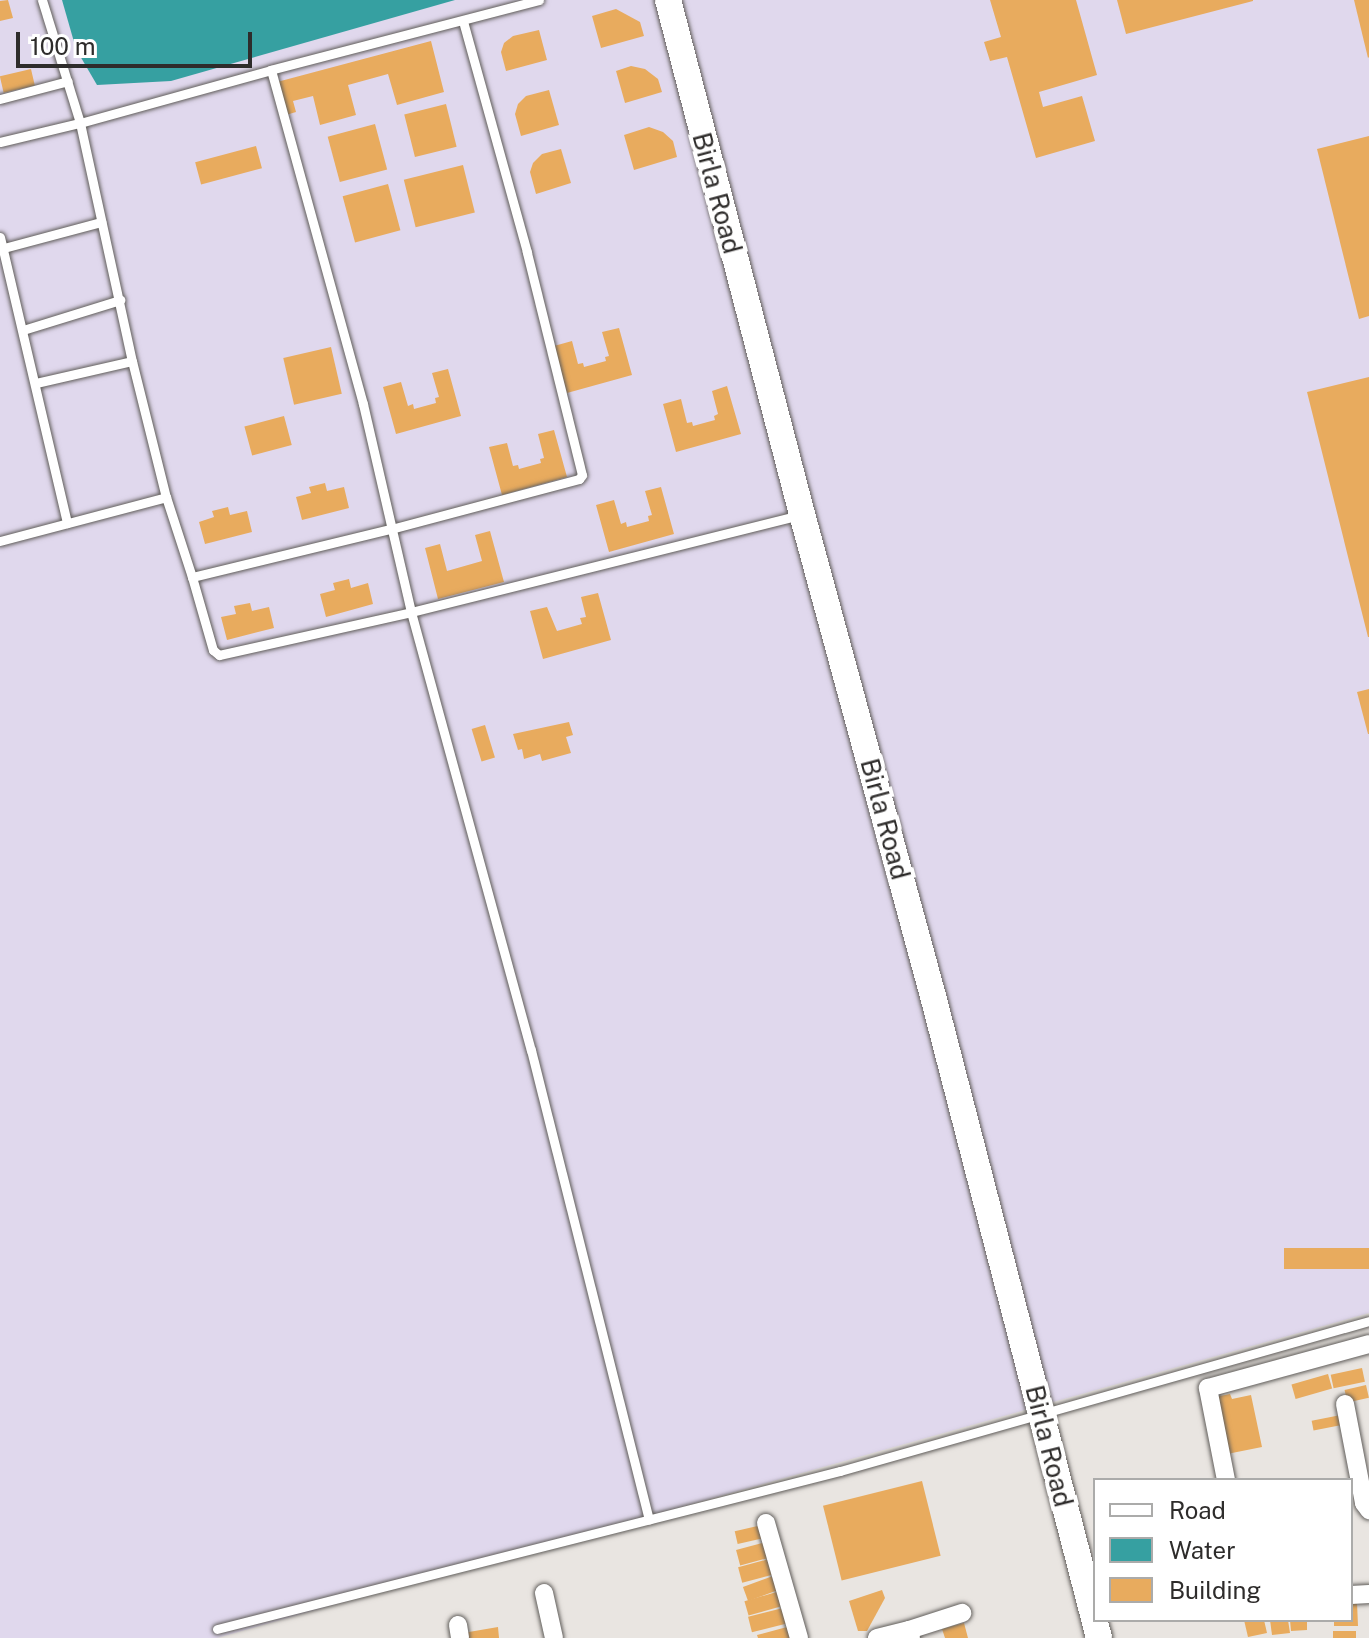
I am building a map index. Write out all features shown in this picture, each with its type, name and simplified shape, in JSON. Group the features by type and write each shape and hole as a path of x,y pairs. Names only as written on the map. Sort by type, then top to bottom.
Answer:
{"street":[{"name":"Birla Road","path":"668,0 802,514 933,996 1093,1614"},
{"path":"1226,1478 1208,1388 1369,1344"},
{"path":"1345,1404 1364,1503 1369,1510"},
{"path":"766,1523 799,1638"},
{"path":"544,1593 554,1638"},
{"path":"877,1638 910,1634 962,1613"}],"lane":[{"path":"42,0 80,123 132,361 166,497 217,655 411,612 802,514"},
{"path":"0,142 539,0"},
{"path":"192,577 391,529 579,479 582,475 527,252 463,21"},
{"path":"271,70 363,404 411,612 531,1050 649,1519"},
{"path":"0,99 68,81"},
{"path":"2,249 101,222"},
{"path":"0,237 67,523"},
{"path":"23,330 120,300"},
{"path":"36,383 132,361"},
{"path":"0,541 166,497"},
{"path":"217,1629 840,1471 1369,1321"}],"shaded area":[{"path":"0,0 1369,0 1369,1313 217,1638 0,1638"}],"water":[{"path":"62,0 455,0 171,81 97,85 76,49"}],"building":[{"path":"8,0 13,18 0,21 0,1"},
{"path":"990,0 1076,0 1097,75 1039,92 1043,107 1082,96 1095,141 1036,158 1007,57 990,61 984,42 1001,37"},
{"path":"1117,0 1253,0 1253,1 1126,34"},
{"path":"1354,0 1369,0 1368,58"},
{"path":"616,9 640,22 644,36 601,48 592,16"},
{"path":"539,30 547,60 506,71 501,52 504,43 513,36"},
{"path":"431,41 444,92 397,105 388,74 348,85 356,115 320,125 313,96 293,101 296,112 286,115 277,82"},
{"path":"631,66 645,69 658,79 662,92 625,103 616,71"},
{"path":"31,69 35,86 4,93 0,76"},
{"path":"549,90 559,125 521,136 515,114 518,104 526,96"},
{"path":"446,104 457,147 415,157 404,114"},
{"path":"375,124 387,169 340,182 328,137"},
{"path":"649,127 663,132 673,141 677,157 634,170 624,135"},
{"path":"1369,136 1369,316 1359,319 1317,149"},
{"path":"256,146 262,168 201,185 195,162"},
{"path":"561,149 571,183 536,194 530,172 533,163 542,154"},
{"path":"463,165 475,213 416,227 404,180"},
{"path":"388,184 400,230 355,243 343,196"},
{"path":"619,328 632,375 567,393 554,346 572,341 578,364 583,363 584,367 606,361 605,357 609,356 602,332"},
{"path":"331,347 342,394 294,405 283,358"},
{"path":"448,369 461,416 396,434 383,387 401,382 408,406 413,404 414,409 436,403 435,398 439,397 432,373"},
{"path":"1369,377 1369,637 1368,637 1307,392"},
{"path":"727,386 741,434 676,452 663,404 681,399 687,423 692,422 693,426 715,420 714,416 718,414 712,391"},
{"path":"284,416 292,445 252,456 244,427"},
{"path":"554,430 567,477 502,495 489,447 507,443 513,466 518,465 519,469 541,463 540,459 544,458 538,434"},
{"path":"325,483 327,491 344,487 349,508 302,520 296,497 311,493 309,487"},
{"path":"661,487 674,534 609,552 596,505 614,500 621,524 626,522 627,527 649,521 648,516 652,515 645,491"},
{"path":"228,507 230,515 247,511 252,532 205,544 199,522 214,517 212,511"},
{"path":"490,531 504,582 438,599 425,548 440,544 447,571 482,561 475,535"},
{"path":"349,579 351,588 368,583 373,604 326,617 320,594 335,590 333,583"},
{"path":"598,593 611,640 543,659 530,611 547,607 557,631 582,624 580,618 586,617 581,597"},
{"path":"250,603 252,611 269,607 274,628 227,640 221,617 236,614 234,606"},
{"path":"1369,689 1369,734 1368,734 1357,692"},
{"path":"569,722 573,735 566,737 571,753 542,761 540,754 524,759 513,734"},
{"path":"485,725 495,758 482,762 472,729"},
{"path":"1284,1248 1369,1248 1369,1269 1284,1269"},
{"path":"1362,1368 1365,1382 1334,1388 1331,1375"},
{"path":"1328,1374 1332,1388 1296,1399 1291,1384"},
{"path":"1366,1385 1369,1398 1347,1403 1345,1390"},
{"path":"1230,1394 1232,1399 1251,1395 1262,1447 1222,1455 1210,1398"},
{"path":"1346,1414 1348,1424 1314,1430 1312,1421"},
{"path":"922,1481 941,1556 842,1580 823,1506"},
{"path":"762,1525 765,1538 738,1544 735,1531"},
{"path":"766,1542 770,1557 740,1565 736,1550"},
{"path":"769,1559 773,1574 742,1583 738,1567"},
{"path":"773,1576 778,1590 748,1601 743,1587"},
{"path":"882,1590 885,1598 867,1631 858,1631 849,1601"},
{"path":"780,1591 784,1605 749,1616 744,1601"},
{"path":"1357,1602 1358,1626 1334,1626 1334,1622 1353,1622 1353,1603"},
{"path":"783,1608 787,1624 752,1632 748,1617"},
{"path":"1244,1622 1264,1622 1267,1633 1248,1637"},
{"path":"1270,1622 1288,1622 1290,1633 1272,1635"},
{"path":"1290,1622 1307,1622 1307,1630 1291,1631"},
{"path":"964,1623 968,1638 945,1638 942,1629"},
{"path":"498,1627 499,1638 464,1638 463,1633"},
{"path":"787,1627 790,1638 758,1638 757,1635"},
{"path":"1333,1631 1356,1631 1356,1638 1333,1638"}]}
